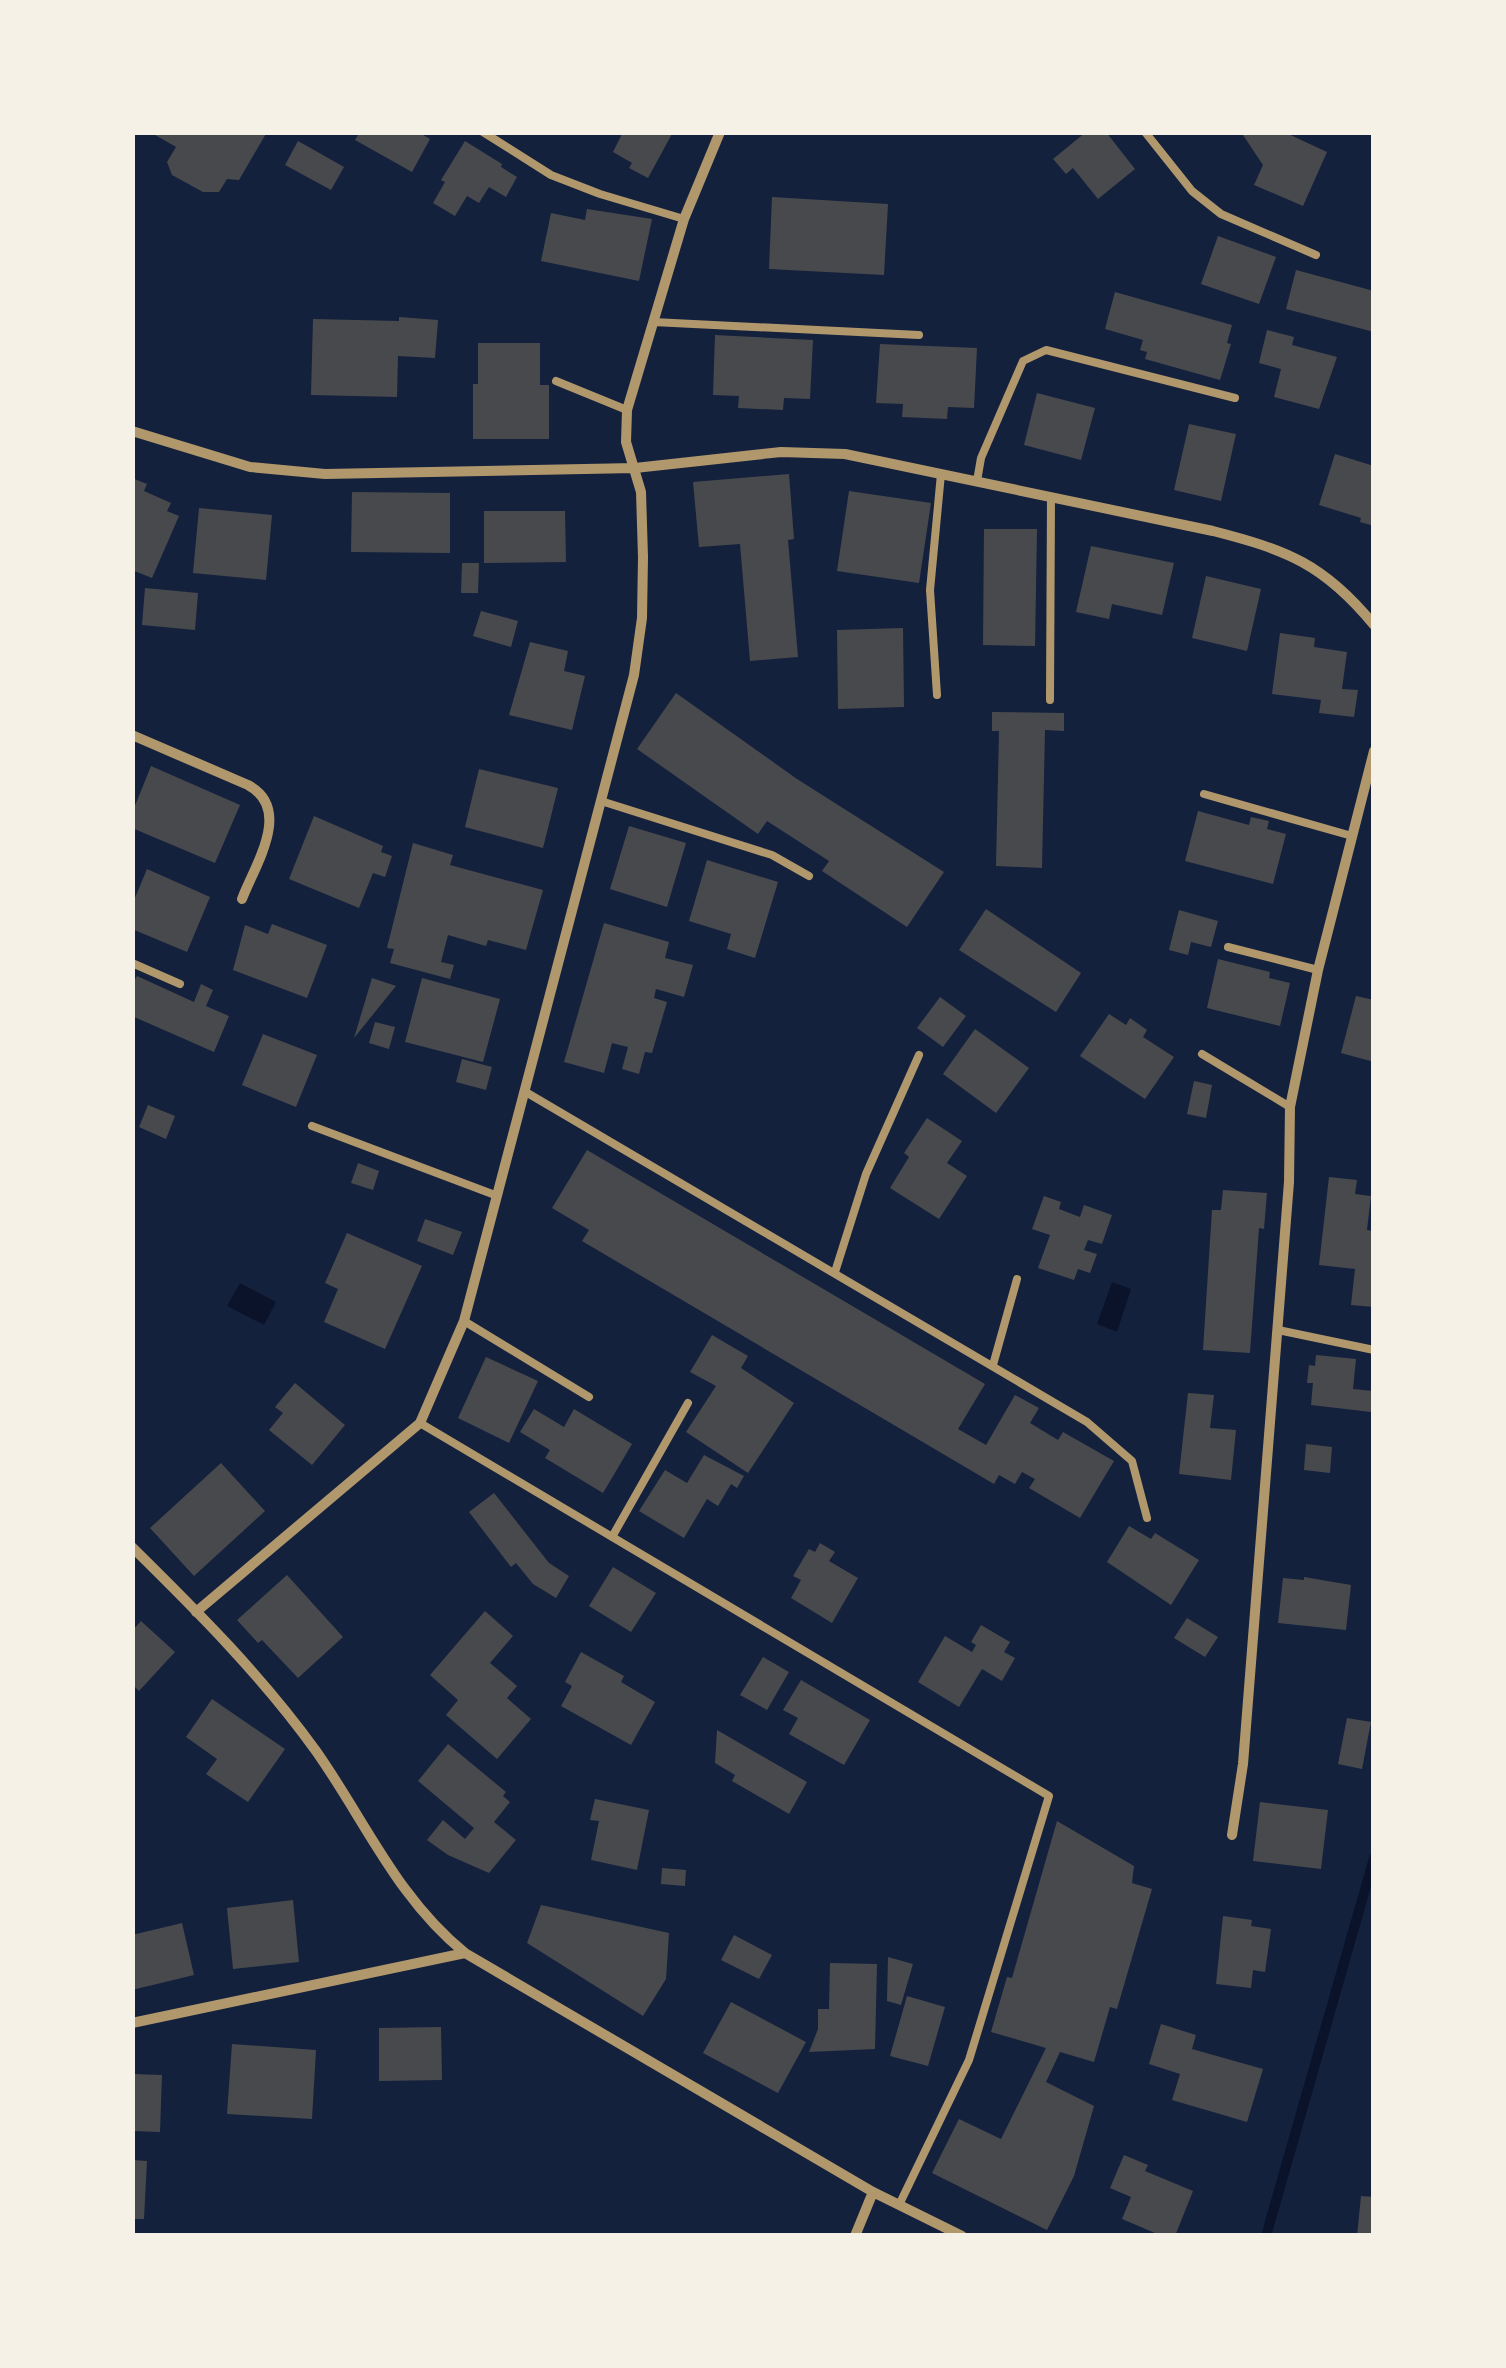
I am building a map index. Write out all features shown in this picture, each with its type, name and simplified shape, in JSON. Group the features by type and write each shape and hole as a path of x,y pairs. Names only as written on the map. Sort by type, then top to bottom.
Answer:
{"street":[{"path":"196,1612 420,1423 464,1321 634,675 642,618 640,492 626,442 627,410 684,218 720,132"},
{"path":"132,431 250,467 326,474 634,468 814,452 845,454 1272,546 1314,567 1347,592 1374,625"},
{"path":"132,735 248,785 268,802 270,830 242,899"},
{"path":"1232,1835 1242,1764 1278,1330 1289,1182 1290,1107 1318,970 1374,751"},
{"path":"132,1547 238,1655 315,1750 414,1906 436,1930 465,1953 873,2192 962,2236"},
{"path":"132,2023 465,1953"},
{"path":"855,2236 873,2192"}],"lane":[{"path":"483,132 551,175 600,194 684,218"},
{"path":"1145,132 1192,191 1221,214 1316,255"},
{"path":"654,322 919,336"},
{"path":"976,481 981,458 1023,361 1046,350 1236,398"},
{"path":"556,381 627,410"},
{"path":"936,695 930,590 941,474"},
{"path":"1050,700 1051,497"},
{"path":"1204,794 1352,836"},
{"path":"600,802 772,855 809,876"},
{"path":"1228,946 1318,970"},
{"path":"132,963 180,984"},
{"path":"1202,1054 1290,1107"},
{"path":"835,1272 866,1174 919,1055"},
{"path":"524,1090 1087,1422 1132,1461 1147,1518"},
{"path":"312,1126 495,1195"},
{"path":"994,1365 1017,1279"},
{"path":"464,1321 588,1397"},
{"path":"1278,1330 1374,1350"},
{"path":"612,1537 688,1402"},
{"path":"420,1423 1049,1796 968,2060 899,2204"}],"water":[{"path":"1112,1282 1131,1289 1117,1332 1097,1324"},
{"path":"240,1283 276,1302 264,1325 227,1306"}],"building":[{"path":"150,132 267,132 239,180 227,179 219,192 203,192 172,175 167,162 176,147"},
{"path":"360,132 418,132 430,139 412,172 355,140"},
{"path":"623,132 673,132 648,178 629,168 632,163 613,152"},
{"path":"1086,132 1106,132 1135,169 1098,199 1073,168 1066,174 1053,159"},
{"path":"1241,132 1284,132 1327,152 1303,206 1254,185 1263,165"},
{"path":"298,141 344,167 331,190 285,165"},
{"path":"465,141 517,177 506,197 489,187 479,203 467,196 455,216 433,203 445,182 441,180"},
{"path":"772,197 888,204 884,275 769,269"},
{"path":"587,209 652,219 639,281 541,261 551,213 585,220"},
{"path":"1218,236 1276,257 1259,304 1201,284"},
{"path":"1296,270 1374,291 1374,332 1286,309"},
{"path":"1115,292 1232,325 1227,343 1231,344 1220,380 1145,359 1147,352 1140,350 1143,340 1105,329"},
{"path":"399,317 438,320 435,358 398,356 397,397 311,395 313,319 399,321"},
{"path":"1267,330 1294,337 1292,345 1337,357 1319,409 1274,397 1281,369 1259,363"},
{"path":"715,335 813,340 810,399 784,398 783,410 738,408 739,396 713,395"},
{"path":"478,343 540,343 540,385 549,385 549,439 473,439"},
{"path":"880,344 977,348 974,408 948,407 947,419 902,417 903,404 876,403"},
{"path":"1037,393 1095,408 1081,460 1024,445"},
{"path":"1189,424 1236,434 1221,501 1174,490"},
{"path":"1335,454 1374,466 1374,526 1319,505"},
{"path":"789,474 794,539 788,540 798,657 750,661 740,544 699,547 693,482"},
{"path":"132,478 147,484 144,491 171,503 167,511 179,516 152,578 132,570"},
{"path":"849,491 931,503 919,583 837,571"},
{"path":"352,492 450,493 450,553 351,552"},
{"path":"199,508 272,515 266,580 193,573"},
{"path":"484,511 565,511 566,562 484,563"},
{"path":"984,529 1037,529 1035,646 983,645"},
{"path":"1091,546 1174,563 1162,615 1112,604 1109,619 1076,612"},
{"path":"462,563 479,563 478,593 461,593"},
{"path":"1206,576 1261,589 1247,651 1192,638"},
{"path":"145,588 198,593 195,630 142,625"},
{"path":"481,611 518,621 511,647 473,636"},
{"path":"903,628 904,707 838,709 837,630"},
{"path":"1280,633 1315,638 1314,647 1347,652 1342,689 1358,690 1354,717 1319,713 1321,700 1272,694"},
{"path":"530,642 568,651 564,671 585,676 572,730 509,715"},
{"path":"676,693 797,779 944,872 907,927 822,871 829,861 767,821 758,834 637,749"},
{"path":"992,712 1064,713 1064,731 1045,730 1042,868 996,866 999,731 992,731"},
{"path":"151,766 240,805 215,863 132,828 132,813"},
{"path":"479,769 558,788 543,848 465,827"},
{"path":"1198,811 1249,825 1251,817 1269,821 1267,829 1286,834 1273,884 1185,861"},
{"path":"314,816 383,846 381,852 392,856 385,877 373,873 359,908 289,879"},
{"path":"629,826 686,843 667,907 610,889"},
{"path":"413,843 453,855 450,865 543,890 526,950 488,940 486,946 448,935 441,962 454,965 450,979 390,963 394,949 387,948"},
{"path":"707,860 778,882 755,958 727,949 731,934 689,921"},
{"path":"147,869 210,897 187,952 132,929 132,905"},
{"path":"986,909 1081,973 1056,1012 959,950"},
{"path":"1179,910 1218,921 1211,947 1191,942 1188,955 1169,950"},
{"path":"604,923 669,942 665,958 693,965 684,997 656,989 654,998 667,1002 652,1053 645,1052 639,1074 622,1069 628,1047 612,1043 604,1073 564,1062"},
{"path":"272,924 327,945 307,998 233,970 245,925 268,934"},
{"path":"1218,959 1270,972 1269,978 1290,983 1280,1026 1207,1008"},
{"path":"137,976 194,1002 201,984 213,990 206,1006 229,1016 214,1052 132,1016 132,985"},
{"path":"372,978 396,986 354,1038"},
{"path":"422,978 500,999 483,1062 405,1042"},
{"path":"1356,996 1374,1000 1374,1062 1341,1053"},
{"path":"940,997 966,1016 943,1047 917,1028"},
{"path":"1109,1014 1126,1025 1130,1018 1147,1030 1143,1037 1174,1057 1145,1099 1080,1056"},
{"path":"375,1022 395,1027 389,1049 369,1043"},
{"path":"975,1029 1029,1068 996,1113 943,1074"},
{"path":"263,1034 317,1055 296,1107 242,1085"},
{"path":"462,1059 492,1067 486,1090 456,1082"},
{"path":"1194,1081 1212,1085 1206,1118 1187,1114"},
{"path":"148,1105 175,1116 166,1139 139,1127"},
{"path":"927,1118 962,1141 947,1163 967,1176 939,1219 890,1188 909,1157 904,1153"},
{"path":"587,1150 985,1384 958,1429 986,1445 1015,1395 1039,1408 1030,1423 1058,1440 1063,1432 1114,1461 1080,1518 1029,1488 1035,1479 1022,1472 1015,1484 999,1475 994,1484 582,1241 589,1230 552,1208"},
{"path":"358,1163 379,1171 373,1190 351,1183"},
{"path":"1329,1177 1357,1180 1355,1194 1371,1196 1367,1230 1374,1231 1374,1307 1351,1305 1355,1269 1319,1265"},
{"path":"1223,1190 1267,1193 1264,1229 1259,1228 1250,1353 1203,1350 1212,1210 1221,1210"},
{"path":"1044,1196 1061,1202 1059,1209 1080,1217 1084,1205 1112,1215 1102,1244 1088,1240 1084,1250 1097,1254 1090,1273 1078,1269 1074,1280 1038,1268 1050,1235 1032,1229"},
{"path":"425,1219 462,1232 453,1255 417,1241"},
{"path":"347,1233 422,1266 385,1349 324,1322 338,1289 325,1283"},
{"path":"712,1335 748,1356 741,1368 794,1403 748,1473 686,1432 716,1386 690,1372"},
{"path":"1316,1355 1356,1359 1353,1389 1373,1391 1371,1412 1311,1405 1313,1383 1307,1383 1309,1365 1315,1366"},
{"path":"486,1357 538,1381 509,1443 458,1418"},
{"path":"295,1383 345,1425 312,1465 269,1430 283,1413 275,1407"},
{"path":"1188,1393 1214,1395 1210,1428 1236,1430 1231,1480 1179,1474"},
{"path":"534,1409 564,1427 574,1409 632,1444 603,1493 545,1458 550,1450 520,1432"},
{"path":"1306,1444 1332,1447 1330,1473 1304,1470"},
{"path":"704,1455 744,1476 737,1488 731,1484 718,1506 707,1499 684,1538 639,1511 665,1470 687,1483"},
{"path":"221,1463 265,1511 194,1576 150,1528"},
{"path":"494,1493 549,1563 569,1576 556,1598 533,1584 516,1563 511,1567 469,1512"},
{"path":"1129,1526 1151,1539 1155,1533 1199,1560 1171,1605 1107,1562"},
{"path":"820,1543 835,1552 829,1561 858,1578 832,1623 791,1598 801,1580 793,1576 809,1549 815,1552"},
{"path":"613,1567 656,1593 631,1632 589,1606"},
{"path":"287,1575 343,1637 298,1678 237,1620"},
{"path":"1304,1577 1351,1585 1346,1630 1278,1623 1283,1578"},
{"path":"485,1611 513,1636 490,1663 517,1686 507,1698 531,1719 497,1759 446,1715 458,1700 430,1675"},
{"path":"1187,1618 1218,1637 1205,1657 1174,1638"},
{"path":"141,1621 175,1652 139,1691 132,1684 132,1631"},
{"path":"981,1625 1010,1642 1004,1652 1015,1658 1002,1681 982,1669 959,1707 918,1682 945,1636 972,1652 976,1645 971,1642"},
{"path":"581,1652 624,1676 621,1682 655,1702 631,1745 561,1706 572,1686 565,1682"},
{"path":"763,1657 789,1672 767,1710 740,1695"},
{"path":"801,1680 870,1720 844,1765 789,1734 798,1718 783,1710"},
{"path":"212,1699 285,1749 248,1802 206,1774 217,1759 186,1737"},
{"path":"1347,1718 1371,1722 1362,1769 1338,1764"},
{"path":"717,1730 807,1782 789,1814 732,1781 735,1775 715,1763"},
{"path":"448,1744 506,1792 503,1796 510,1802 494,1822 516,1840 489,1873 448,1855 427,1840 443,1820 465,1839 474,1828 418,1781"},
{"path":"595,1799 649,1810 637,1870 591,1860 599,1821 590,1820"},
{"path":"1260,1802 1328,1810 1321,1869 1253,1861"},
{"path":"1057,1821 1134,1866 1132,1883 1152,1889 1117,2009 1110,2007 1094,2062 1060,2052 1046,2082 1094,2106 1074,2176 1047,2230 932,2173 959,2119 1001,2139 1046,2048 991,2032 1007,1977 1012,1978"},
{"path":"662,1868 686,1870 685,1886 661,1884"},
{"path":"293,1900 299,1962 233,1969 227,1908"},
{"path":"541,1905 669,1933 666,1979 643,2016 527,1943"},
{"path":"1223,1916 1252,1920 1251,1926 1271,1929 1265,1972 1253,1970 1251,1988 1216,1984"},
{"path":"182,1923 194,1975 132,1990 132,1935"},
{"path":"734,1935 772,1955 759,1979 721,1960"},
{"path":"888,1957 913,1964 901,2005 887,2001"},
{"path":"830,1963 877,1964 875,2049 809,2052 818,2029 818,2009 829,2009"},
{"path":"907,1996 945,2007 928,2066 890,2056"},
{"path":"731,2002 806,2042 778,2093 703,2053"},
{"path":"1161,2024 1196,2035 1192,2049 1263,2069 1247,2122 1172,2100 1180,2074 1149,2064"},
{"path":"441,2027 442,2080 379,2081 379,2028"},
{"path":"232,2044 316,2050 312,2119 227,2114"},
{"path":"132,2074 162,2075 160,2132 132,2131"},
{"path":"1124,2155 1148,2165 1145,2171 1193,2191 1175,2236 1162,2236 1122,2219 1131,2197 1110,2188"},
{"path":"132,2160 147,2161 144,2219 132,2219"},
{"path":"1361,2196 1374,2197 1374,2236 1357,2236"}],"waterway":[{"path":"1266,2236 1374,1858"}]}
